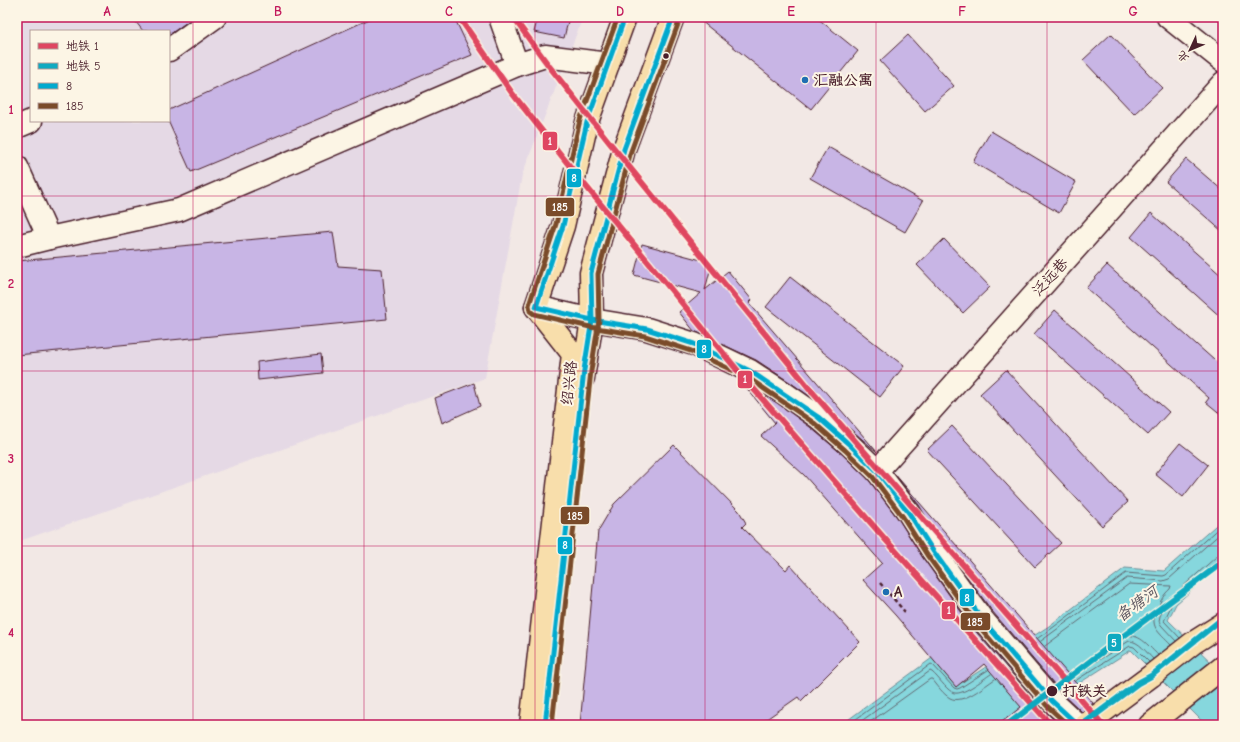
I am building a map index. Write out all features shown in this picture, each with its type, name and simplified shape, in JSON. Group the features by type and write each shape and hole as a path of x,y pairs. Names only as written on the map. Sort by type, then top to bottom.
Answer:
{"main road":[{"path":"536,307 563,226 587,122 625,17"},
{"name":"绍兴路","path":"545,725 584,370 592,320 591,272 624,149 673,17"},
{"name":"绍兴路","path":"531,725 573,354 536,307"},
{"path":"1085,725 1151,676 1192,643 1223,624"},
{"path":"1150,725 1222,668"}],"street":[{"path":"170,49 215,17"},
{"path":"500,17 517,65"},
{"path":"1168,17 1223,61"},
{"path":"17,246 179,210 517,65 545,56 608,64"},
{"name":"泛远巷","path":"877,471 1223,83"},
{"path":"17,127 30,121"},
{"path":"17,167 49,238"},
{"path":"536,307 592,320 647,329 694,344 750,371 784,392 818,417 877,471 909,513 933,551 982,619 1052,701 1078,725"}],"path":[{"path":"880,583 905,612"}],"shaded area":[{"path":"17,17 583,17 522,175 485,378 17,542"}],"water":[{"name":"备塘河","path":"1223,519 1223,563 1176,604 1168,620 1223,674 1223,725 1206,725 1131,650 1014,725 841,725 932,658 958,685 1049,626 1125,568 1164,571"}],"building":[{"path":"132,17 194,17 170,34 170,30 142,30"},
{"path":"374,17 454,17 472,55 191,172 169,123 170,110"},
{"path":"538,17 569,17 564,38 534,32"},
{"name":"汇融公寓","path":"696,17 816,17 858,51 811,109"},
{"path":"1111,34 1162,88 1134,114 1083,60"},
{"path":"908,35 954,86 925,111 880,61"},
{"path":"991,131 1076,182 1059,213 973,162"},
{"path":"828,147 923,201 905,232 810,178"},
{"path":"1186,159 1223,191 1223,232 1166,182"},
{"path":"1151,213 1223,277 1223,319 1131,237"},
{"path":"333,232 338,266 382,269 387,319 17,355 17,261"},
{"path":"944,239 990,287 963,313 917,265"},
{"path":"642,244 712,263 705,290 728,271 752,300 749,303 877,452 826,408 791,383 756,360 694,331 679,312 701,293 634,275"},
{"path":"1107,265 1223,368 1223,416 1206,402 1209,398 1086,288"},
{"path":"790,277 904,366 880,397 766,307"},
{"path":"1055,310 1169,412 1148,435 1034,334"},
{"path":"321,354 323,373 258,380 257,362"},
{"path":"1006,370 1128,502 1102,526 980,394"},
{"path":"740,380 777,403 810,427 842,454 868,479 899,520 923,558 972,627 1042,709 1060,725 998,725 1021,707 984,664 956,687 896,616 863,580 882,563 804,475 761,436 775,423"},
{"path":"474,383 480,406 442,423 435,398"},
{"path":"952,426 1061,543 1035,567 927,450"},
{"path":"1180,443 1208,465 1183,497 1155,474"},
{"path":"674,445 739,511 746,523 742,527 786,570 790,565 860,642 801,701 798,697 758,725 580,725 598,531 614,504"},
{"path":"893,472 1093,703 1082,712 1061,692 992,611 943,544 919,505"}],"metro line":[{"name":"1","path":"459,17 512,93 580,179 738,371 1051,725"},
{"name":"1","path":"513,17 549,66 609,142 814,394 1103,725"},
{"name":"5","path":"1007,725 1223,562"},
{"name":"5","path":"1082,725 1138,683 1151,676 1223,618"}],"transit line":[{"name":"185","path":"618,17 580,120 556,224 529,305 530,311 534,314 590,327 645,336 691,351 747,377 814,423 872,476 903,517 927,555 977,624 1047,706 1068,725"},
{"name":"8","path":"625,17 587,122 563,226 536,307 592,320 647,329 694,344 750,371 818,417 877,471 909,513 933,551 982,619 1052,701 1078,725"},
{"name":"8","path":"545,725 584,370 592,320 591,273 624,149 673,17"},
{"name":"185","path":"552,725 591,371 599,320 598,274 631,151 680,19"}],"place":[{"name":"汇融公寓","path":"805,80"},
{"name":"A","path":"886,592"},
{"name":"打铁关","path":"1052,691"}]}
